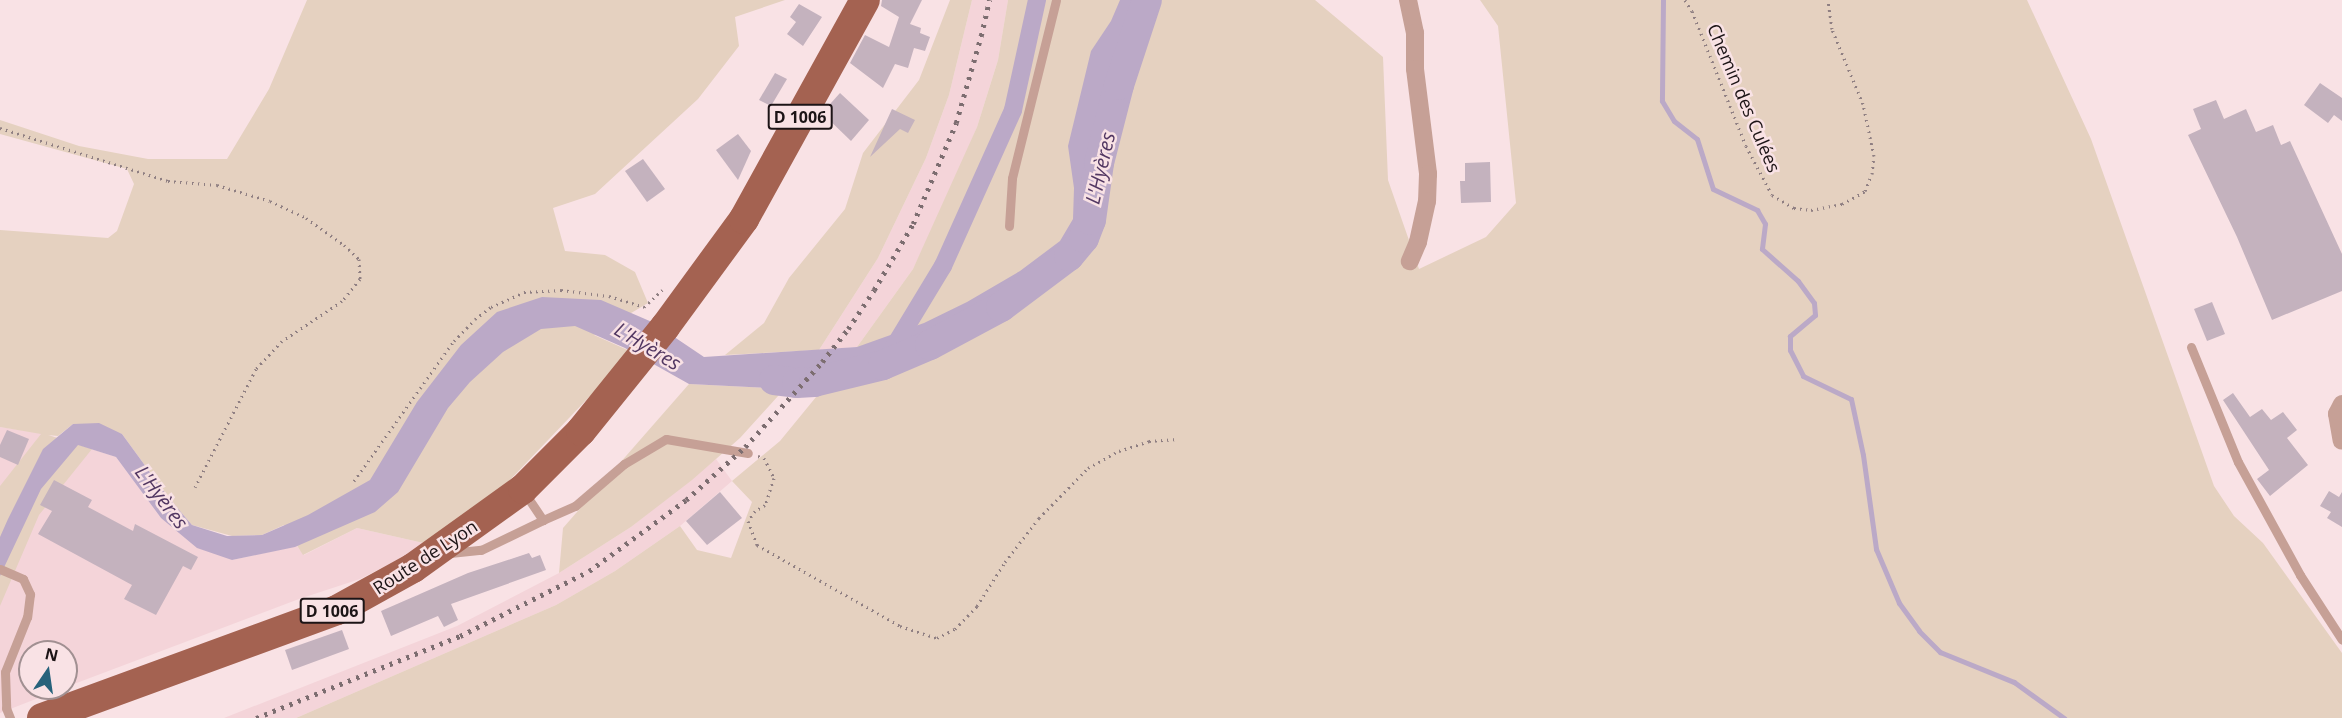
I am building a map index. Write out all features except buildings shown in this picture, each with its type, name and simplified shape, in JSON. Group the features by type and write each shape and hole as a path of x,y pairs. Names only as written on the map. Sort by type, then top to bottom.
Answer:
{"main road":[{"name":"Route de Lyon","path":"42,718 337,610 375,590 433,554 523,489 580,431 665,327 744,219 865,0"}],"street":[{"path":"1408,0 1414,33 1415,69 1428,174 1427,201 1418,242 1410,261"},
{"path":"2342,404 2337,414 2342,441"}],"lane":[{"path":"1009,226 1012,178 1056,0"},
{"path":"2191,346 2238,462 2300,575 2342,640"},
{"path":"433,554 481,550 575,506 624,464 666,439 748,453"},
{"path":"523,489 543,520"},
{"path":"0,568 23,579 30,594 27,617 4,672 6,708 10,718"}],"path":[{"name":"Chemin des Culées","path":"1685,0 1692,11 1746,146 1772,195 1794,208 1811,210 1842,204 1865,191 1872,174 1874,156 1863,104 1832,29 1828,0"},
{"path":"0,128 168,181 217,185 270,201 306,218 344,244 359,259 360,279 342,301 282,341 256,369 195,487"},
{"path":"354,481 454,341 475,319 491,307 524,292 561,290 609,296 644,307 665,286"},
{"path":"748,453 764,458 774,478 765,505 755,511 748,521 758,545 900,626 937,638 956,629 977,606 1005,562 1039,518 1088,468 1149,441 1177,439"}],"shaded area":[{"path":"307,0 785,0 735,17 739,46 698,99 595,194 553,208 565,251 605,255 635,272 648,303 594,335 632,352 490,501 428,544 357,528 303,555 284,525 262,535 232,536 192,525 168,497 122,434 73,424 58,436 48,435 92,449 39,515 0,606 0,486 41,434 0,427 0,230 108,238 117,231 134,184 127,169 0,134 0,120 79,146 148,159 227,159 269,89"},
{"path":"950,0 972,0 949,95 926,158 878,258 819,350 725,355 764,323 789,278 845,209 863,153 919,80"},
{"path":"972,0 1008,0 998,60 977,127 940,215 913,269 857,347 819,350 878,258 926,158 949,95"},
{"path":"1008,0 1315,0 1383,57 1388,180 1419,269 1486,237 1516,203 1498,26 1480,0 2027,0 2091,139 2214,486 2234,516 2263,543 2342,653 2342,718 296,718 556,605 615,571 680,526 697,550 731,558 752,502 732,481 780,441 857,347 913,269 977,127 998,60"},
{"path":"689,384 767,388 788,385 740,438 692,480 631,527 559,573 563,528"},
{"path":"0,427 42,433 116,457 161,518 232,560 297,546 304,555 357,528 428,544 360,579 299,599 78,682 78,640 18,640 18,700 33,700 0,713"},
{"path":"716,459 732,481 680,526 615,571 556,605 296,718 224,718 457,626 559,573 631,527"}],"water":[{"path":"1120,0 1147,0 1119,85 1091,220 1084,238 1069,256 1030,288 1001,307 930,345 883,365 855,373 767,388 689,384 625,348 575,326 541,329 503,352 470,382 448,408 398,492 375,512 295,547 232,560 197,548 161,518 116,457 78,445 41,489 0,576 0,537 8,519 43,449 73,424 99,423 122,434 168,497 192,525 227,536 262,535 308,515 370,480 417,402 461,345 497,312 542,297 601,300 652,322 704,357 857,347 924,323 967,302 1020,271 1060,241 1073,219 1074,188 1068,146 1091,51 1111,21"}],"waterway":[{"path":"883,365 943,266 1013,110 1037,0"},
{"name":"L'Hyères","path":"774,380 797,383 814,382 883,365 930,345 1001,307 1069,256 1084,238 1091,220 1099,163 1119,85 1147,0"},
{"path":"1663,0 1662,101 1674,121 1697,139 1713,189 1757,210 1765,224 1762,249 1798,281 1814,303 1815,315 1790,336 1790,350 1803,376 1851,399 1863,455 1876,549 1899,603 1919,631 1940,652 2014,682 2064,718"}],"railway":[{"path":"256,718 460,636 589,571 686,500 745,447 822,362 848,329 913,224 956,123 989,0"}]}
